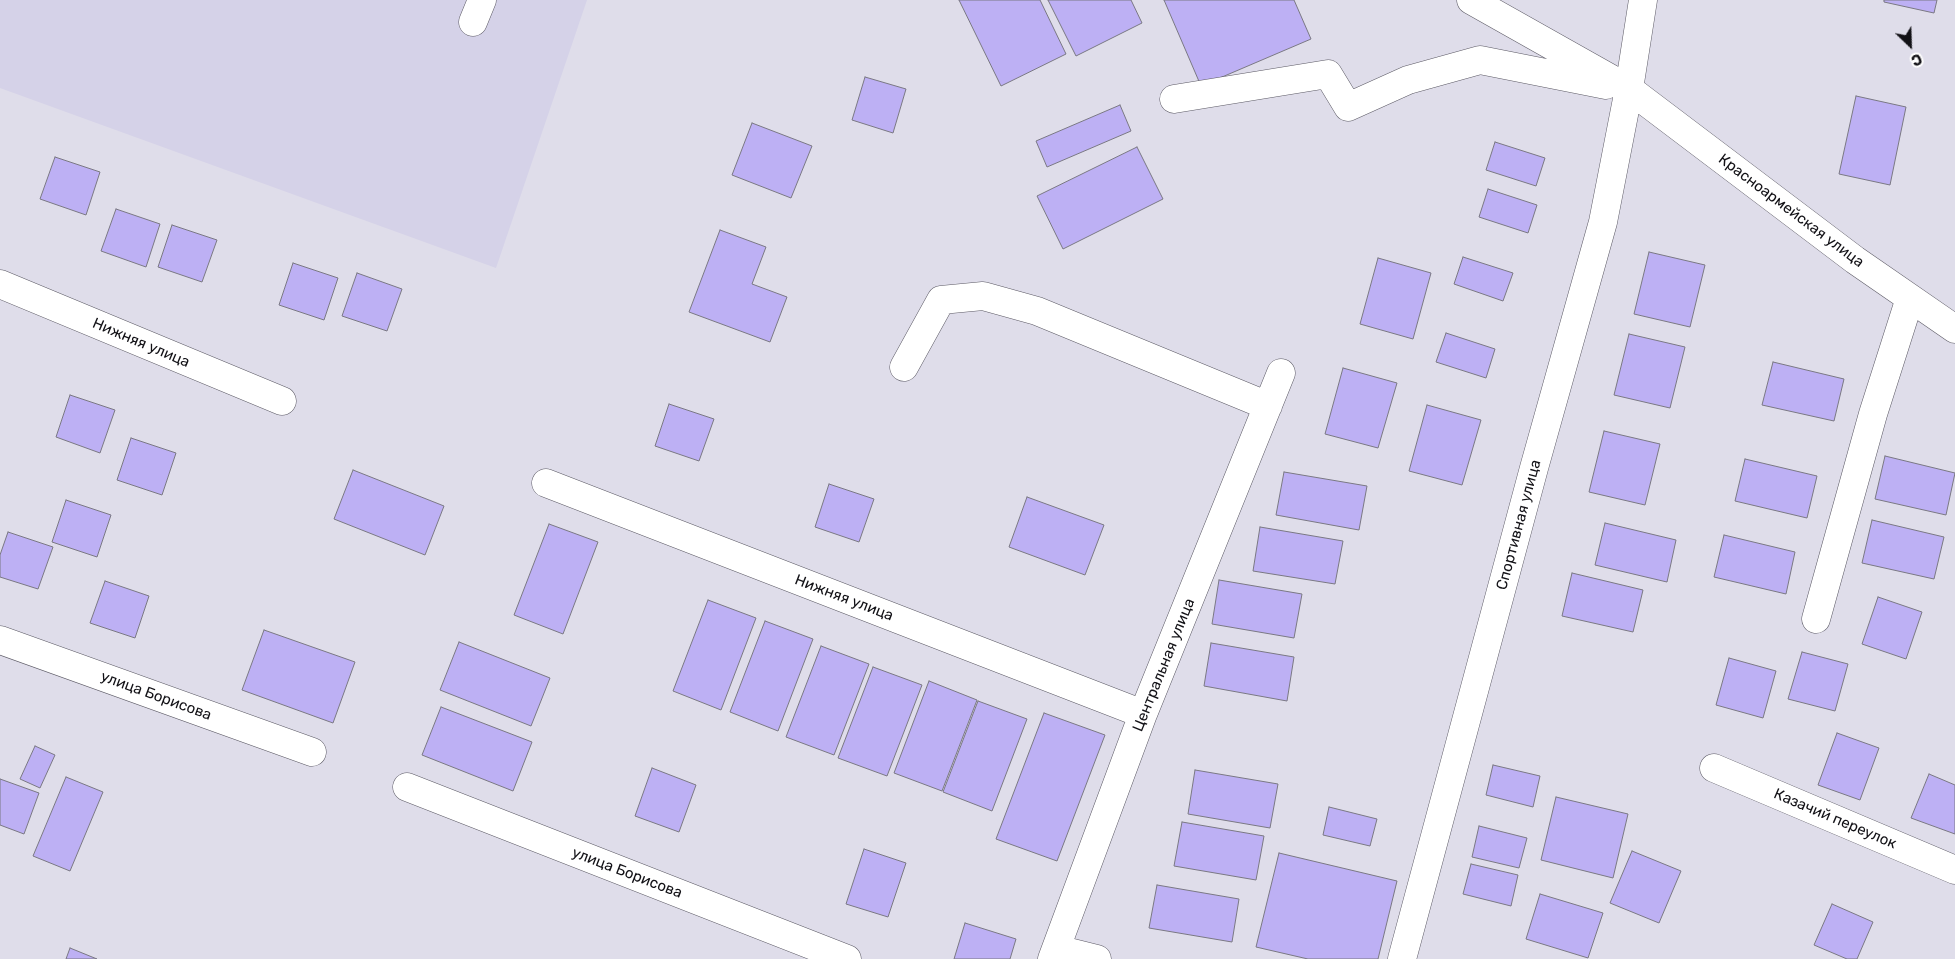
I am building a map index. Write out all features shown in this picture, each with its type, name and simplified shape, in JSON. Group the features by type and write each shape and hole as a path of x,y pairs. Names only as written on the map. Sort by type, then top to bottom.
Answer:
{"street":[{"name":"Красноармейская улица","path":"1471,0 1630,89 1855,260 1955,329"},
{"name":"Спортивная улица","path":"1402,959 1529,487 1603,222 1630,89 1643,0"},
{"path":"1174,99 1328,74 1348,107 1408,80 1480,60 1630,89"},
{"name":"Нижняя улица","path":"0,284 282,401"},
{"path":"904,367 941,300 983,296 1037,310 1268,406"},
{"path":"1816,619 1873,414 1910,298"},
{"name":"Центральная улица","path":"1054,954 1143,714 1281,373"},
{"name":"Нижняя улица","path":"546,483 1143,714"},
{"name":"улица Борисова","path":"0,640 312,752"},
{"name":"Казачий переулок","path":"1714,768 1955,870"},
{"name":"улица Борисова","path":"407,787 848,959"},
{"path":"1054,954 1097,959"}],"shaded area":[{"path":"0,0 587,0 496,268 0,88"}],"building":[{"path":"959,0 1040,0 1066,54 1001,86"},
{"path":"1048,0 1131,0 1142,23 1076,56"},
{"path":"1164,0 1294,0 1311,39 1201,86"},
{"path":"1884,0 1937,0 1934,13 1884,2"},
{"path":"865,77 906,89 893,133 852,120"},
{"path":"1856,96 1906,107 1890,185 1839,174"},
{"path":"1120,105 1131,131 1047,167 1036,141"},
{"path":"752,123 812,146 791,198 732,175"},
{"path":"1495,142 1545,158 1536,186 1486,170"},
{"path":"1137,147 1163,199 1063,249 1037,196"},
{"path":"55,157 100,172 86,215 40,199"},
{"path":"1488,189 1537,205 1528,233 1479,217"},
{"path":"116,209 160,224 146,267 101,251"},
{"path":"172,225 217,240 202,282 158,267"},
{"path":"720,230 766,247 752,284 787,297 770,342 689,312"},
{"path":"1649,252 1705,265 1690,327 1634,314"},
{"path":"1463,257 1513,273 1503,301 1454,284"},
{"path":"1378,258 1431,273 1413,339 1360,324"},
{"path":"293,263 338,278 324,320 279,305"},
{"path":"357,273 402,289 387,331 342,316"},
{"path":"1446,333 1495,349 1486,378 1436,362"},
{"path":"1629,334 1685,347 1670,408 1614,395"},
{"path":"1773,362 1844,379 1834,421 1762,405"},
{"path":"1343,368 1397,383 1378,448 1325,434"},
{"path":"70,395 115,410 100,453 56,437"},
{"path":"669,404 714,419 699,461 655,446"},
{"path":"1427,405 1481,420 1462,485 1409,471"},
{"path":"1604,431 1660,444 1645,505 1589,492"},
{"path":"131,438 176,453 162,495 117,480"},
{"path":"1885,456 1955,473 1946,515 1875,499"},
{"path":"1745,459 1817,476 1807,518 1735,501"},
{"path":"353,470 444,506 425,555 334,519"},
{"path":"1284,472 1367,486 1359,530 1276,515"},
{"path":"829,484 874,499 859,542 815,527"},
{"path":"1027,497 1104,525 1085,575 1009,547"},
{"path":"66,500 111,515 97,557 52,542"},
{"path":"1872,520 1944,537 1934,579 1862,563"},
{"path":"1605,523 1676,540 1667,582 1595,565"},
{"path":"549,524 598,542 563,634 514,615"},
{"path":"1260,527 1343,541 1335,584 1253,571"},
{"path":"8,532 53,547 38,589 0,577 0,555"},
{"path":"1724,535 1795,552 1786,594 1714,577"},
{"path":"1572,573 1643,590 1633,632 1562,616"},
{"path":"1219,580 1302,594 1294,638 1212,624"},
{"path":"105,581 149,596 135,638 90,623"},
{"path":"1878,597 1922,612 1906,659 1862,644"},
{"path":"708,600 756,618 721,710 673,691"},
{"path":"765,621 813,639 778,731 730,712"},
{"path":"264,630 355,662 333,723 242,690"},
{"path":"459,642 550,678 531,726 440,690"},
{"path":"1211,643 1294,657 1287,701 1204,686"},
{"path":"821,646 869,664 834,755 786,737"},
{"path":"1802,652 1848,664 1835,711 1788,699"},
{"path":"1729,658 1776,671 1763,718 1716,705"},
{"path":"873,667 922,685 887,776 838,758"},
{"path":"929,681 977,700 942,791 894,773"},
{"path":"978,701 1027,719 992,811 943,792"},
{"path":"441,707 532,742 513,791 422,755"},
{"path":"1044,713 1105,735 1057,861 996,839"},
{"path":"1837,733 1879,748 1860,800 1818,785"},
{"path":"35,746 55,755 40,788 20,779"},
{"path":"1493,765 1540,776 1533,807 1486,795"},
{"path":"652,768 696,785 679,832 635,816"},
{"path":"1195,770 1278,784 1270,828 1188,814"},
{"path":"1929,774 1955,785 1955,834 1911,818"},
{"path":"66,777 103,792 70,871 33,856"},
{"path":"0,779 39,793 24,834 0,825"},
{"path":"1556,797 1628,814 1613,878 1541,860"},
{"path":"1329,807 1377,819 1370,846 1323,835"},
{"path":"1182,822 1264,836 1256,880 1174,866"},
{"path":"1479,826 1527,838 1519,868 1472,857"},
{"path":"864,849 906,863 888,917 846,904"},
{"path":"1632,851 1681,871 1659,923 1610,903"},
{"path":"1279,853 1397,881 1378,959 1308,959 1256,947"},
{"path":"1471,864 1518,875 1511,906 1463,894"},
{"path":"1157,885 1239,899 1232,942 1149,928"},
{"path":"1540,894 1603,913 1588,958 1526,939"},
{"path":"1832,904 1873,922 1857,959 1847,959 1814,945"},
{"path":"965,923 1016,939 1010,959 954,959"},
{"path":"70,948 97,959 66,959"}]}
